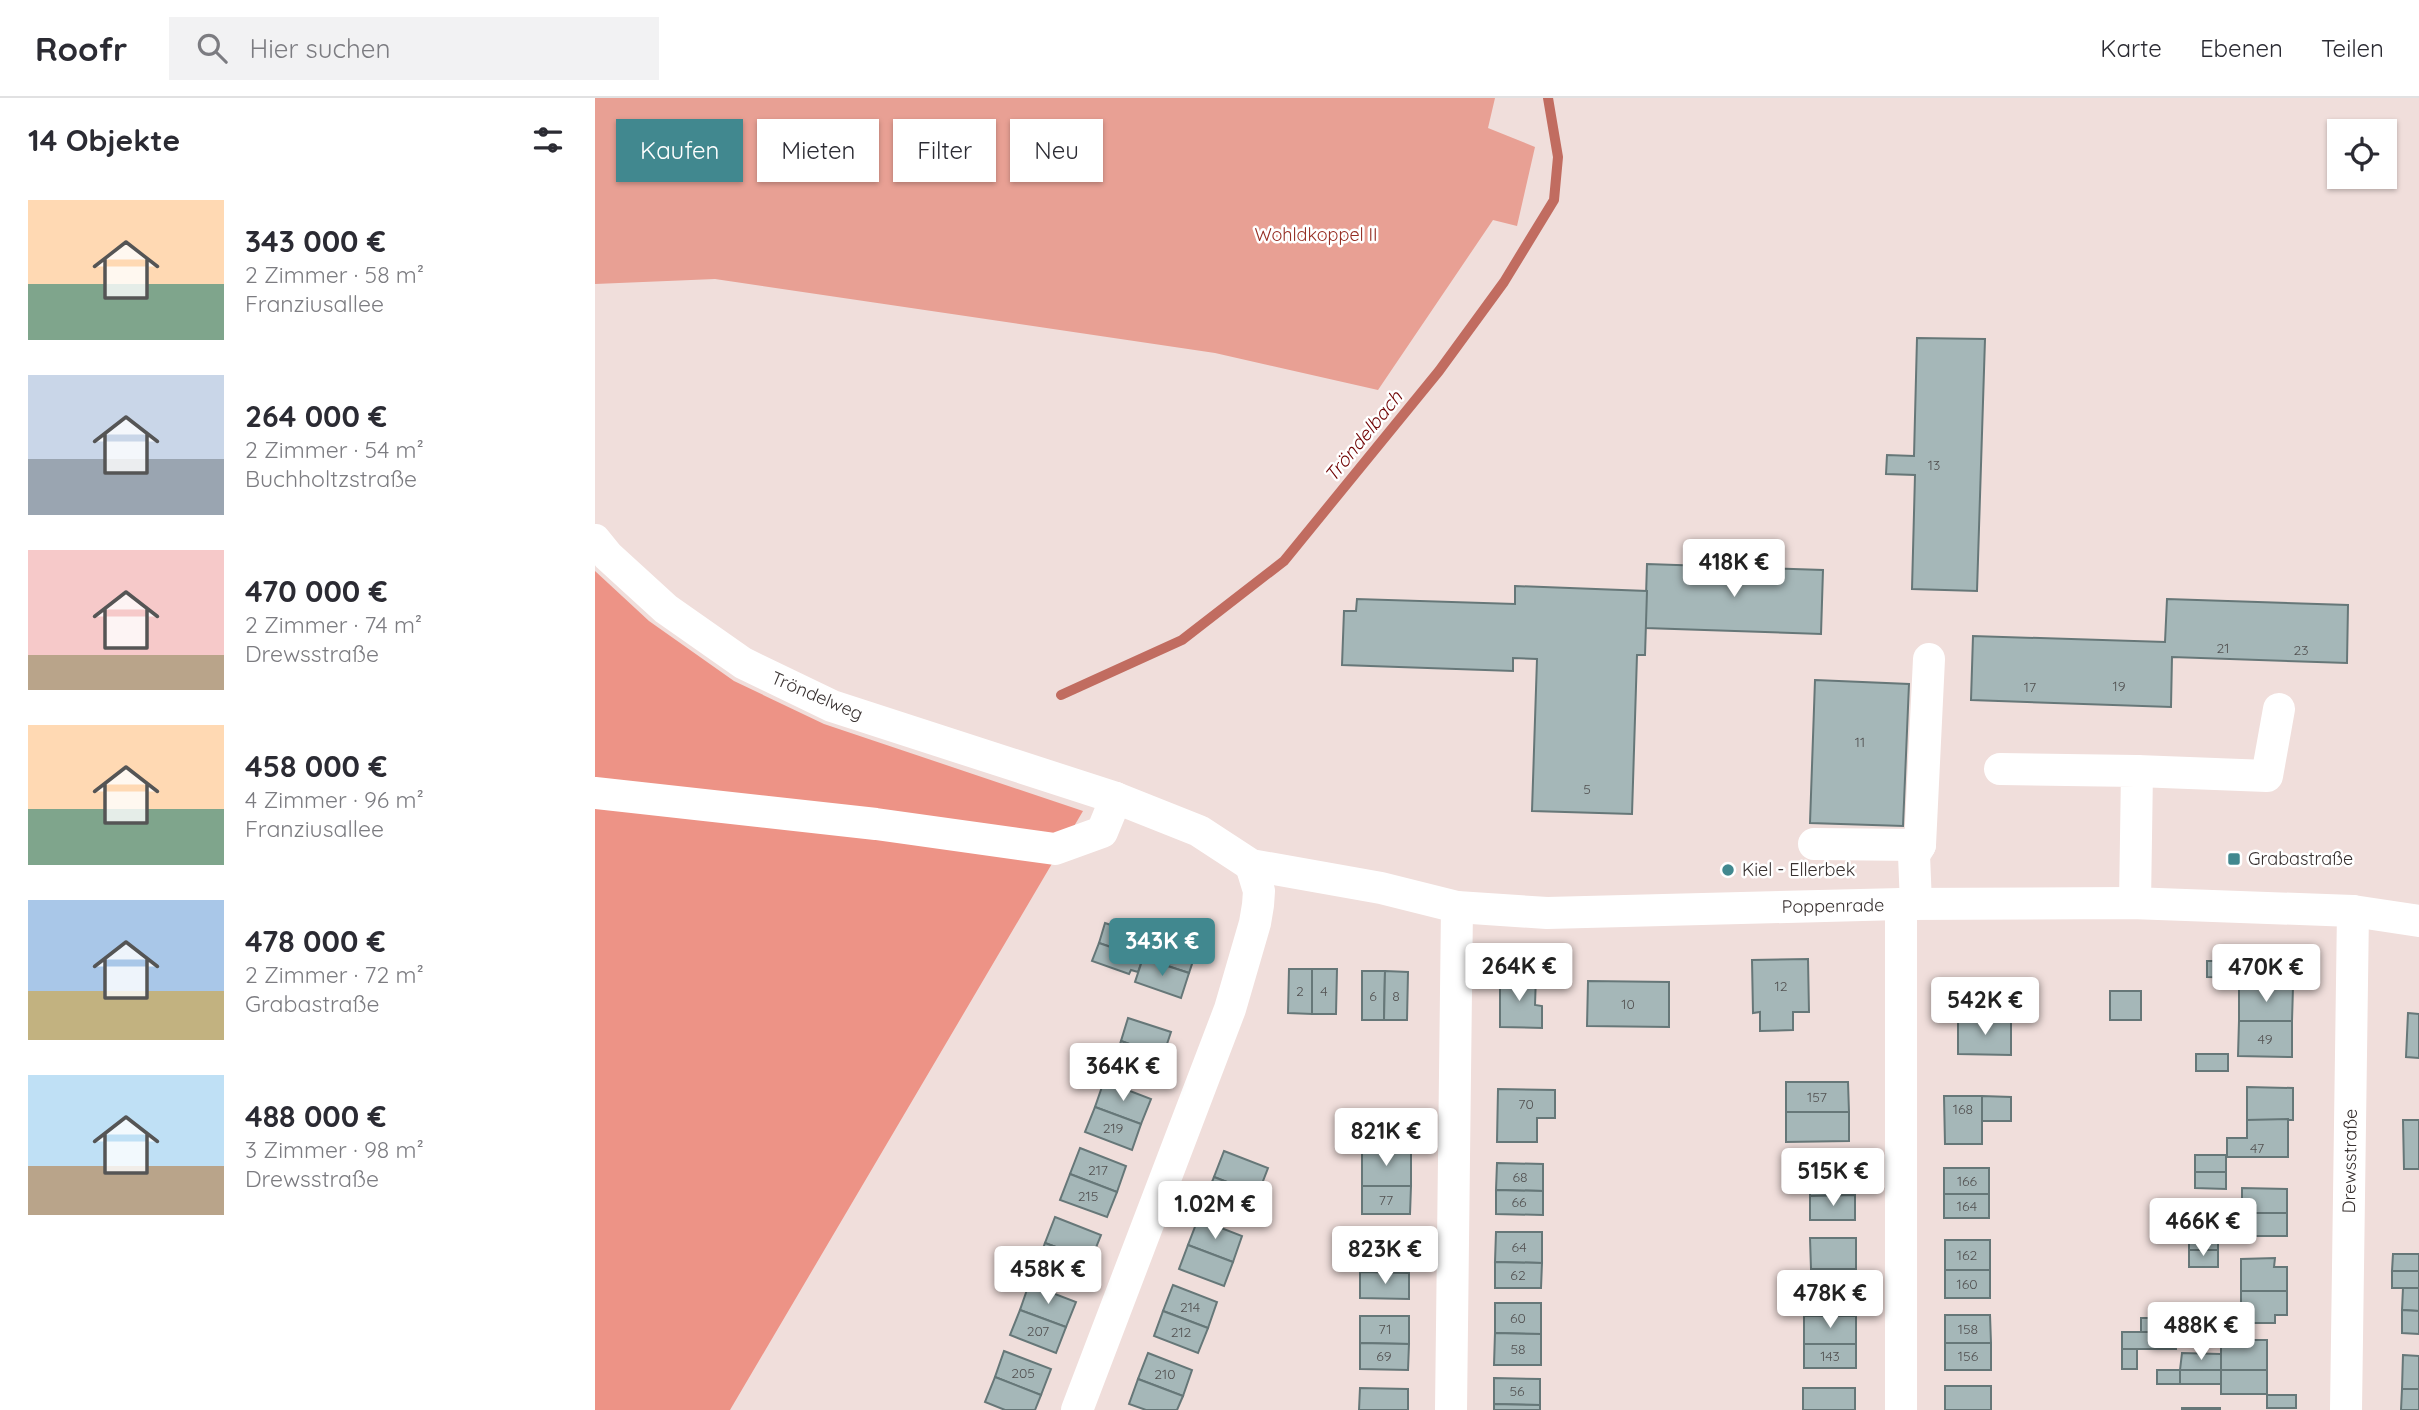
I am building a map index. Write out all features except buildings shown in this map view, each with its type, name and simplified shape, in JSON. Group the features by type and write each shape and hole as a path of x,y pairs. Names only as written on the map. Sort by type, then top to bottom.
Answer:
{"street":[{"name":"Tröndelweg","path":"595,540 608,556 667,609 743,663 832,706 1116,798 1199,831 1251,865"},
{"path":"1901,1410 1908,904 1914,855 1920,845 1929,659"},
{"path":"2000,769 2267,776 2279,709"},
{"path":"2135,903 2137,771"},
{"path":"595,793 876,824 1055,849 1102,832 1116,798"},
{"path":"1814,844 1920,845"},
{"path":"1077,1410 1230,1009 1258,905 1259,891 1251,865"},
{"name":"Poppenrade","path":"1251,865 1381,888 1457,907 1547,913 1908,904 2135,903 2353,911 2419,921"},
{"path":"1451,1410 1457,907"},
{"name":"Drewsstraße","path":"2346,1410 2353,911"}],"green space":[{"name":"Wohldkoppel II","path":"595,98 1495,98 1488,128 1535,147 1517,226 1493,220 1378,390 1215,353 715,279 595,284"}],"shaded area":[{"path":"595,571 649,621 734,681 824,724 1083,811 730,1410 595,1410"}],"waterway":[{"name":"Tröndelbach","path":"1061,695 1182,640 1284,561 1439,371 1504,282 1554,200 1558,157 1548,98"}],"place":[{"name":"Grabastraße","path":"2234,859"},
{"name":"Kiel - Ellerbek","path":"1728,870"}]}
